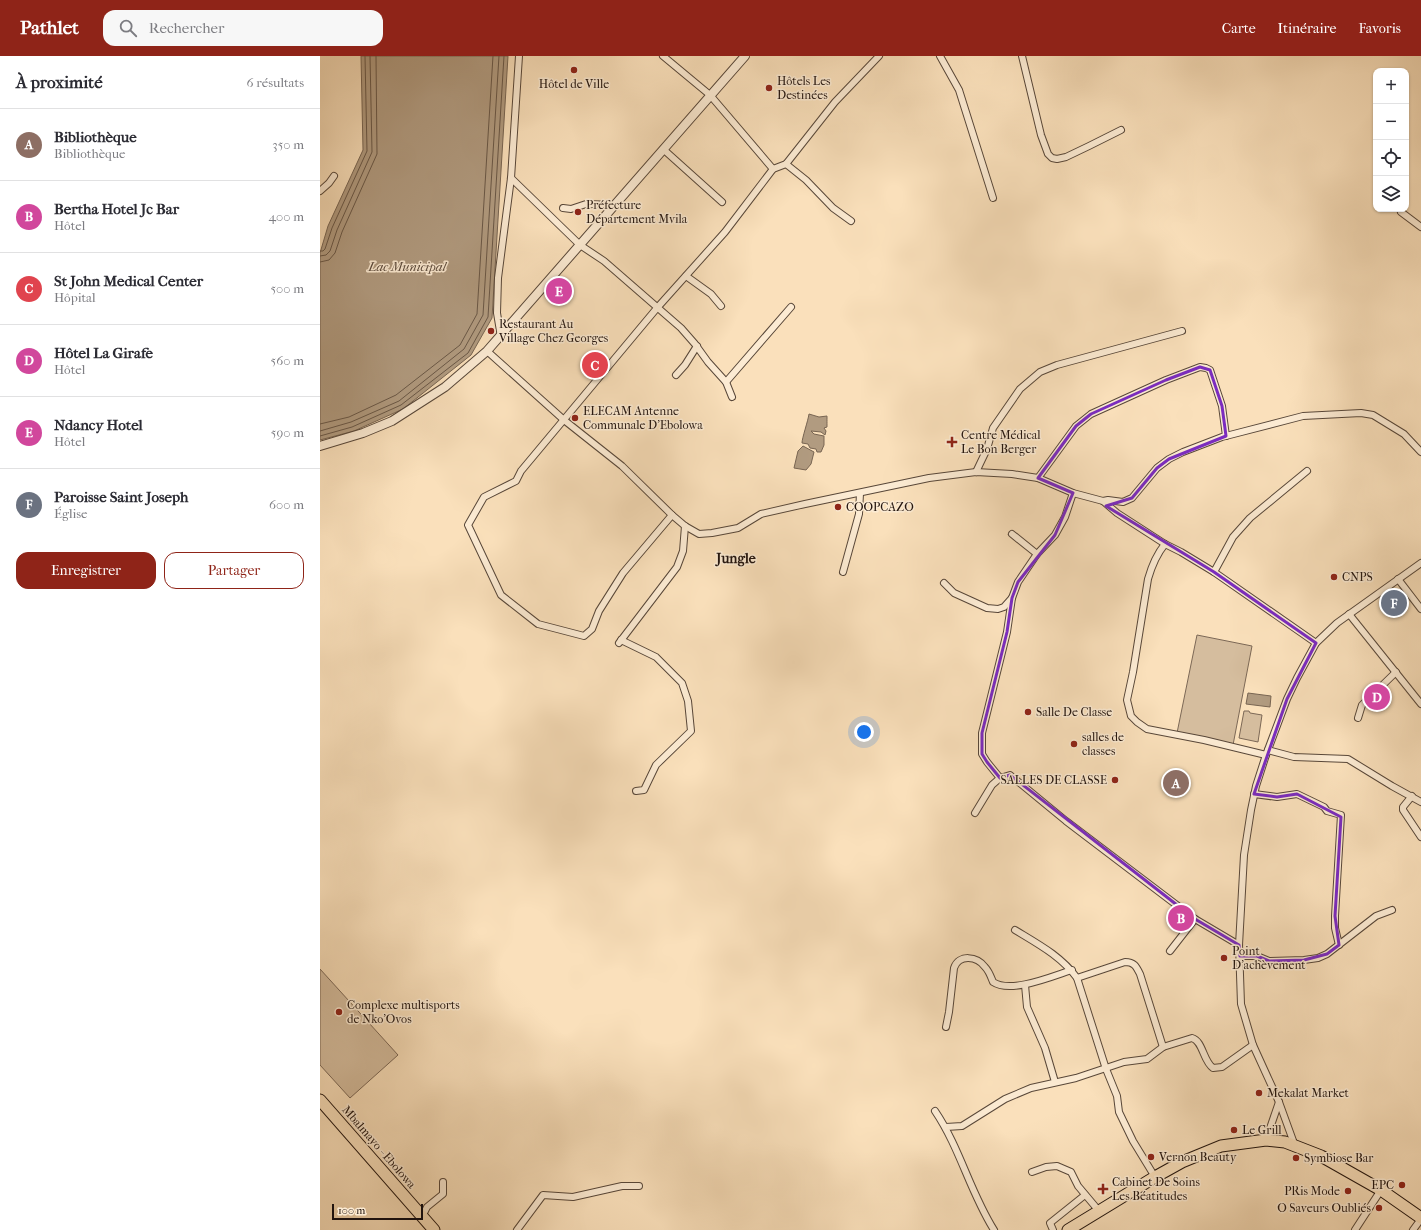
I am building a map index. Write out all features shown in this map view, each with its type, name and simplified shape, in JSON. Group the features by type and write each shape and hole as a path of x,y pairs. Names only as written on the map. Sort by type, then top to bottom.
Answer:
{"highway":[{"name":"Mbalmayo - Ebolowa","path":"320,1100 434,1230"},
{"path":"1068,1230 1182,1162 1221,1146 1266,1140 1286,1142 1321,1156 1381,1190 1421,1218"}],"street":[{"path":"501,337 497,313 498,278 512,178 519,56"},
{"path":"663,56 710,96 773,170"},
{"path":"320,446 363,433 392,421 445,387 488,351 745,56"},
{"path":"672,515 623,573 599,611 592,628 584,636 538,624 501,595 468,525 484,497 516,481 521,471 657,308 725,232 773,170 786,164 835,102 879,56"},
{"path":"940,56 959,90 993,198"},
{"path":"1022,56 1041,135 1048,154 1052,158 1057,159 1066,157 1121,130"},
{"path":"664,149 722,202"},
{"path":"786,164 806,180 833,208 850,221"},
{"path":"320,191 334,176"},
{"path":"512,178 580,245 604,261 681,328 726,382 732,396"},
{"path":"563,208 571,209 586,204 615,205"},
{"path":"1401,212 1421,227"},
{"path":"686,276 711,294 721,306"},
{"path":"726,382 791,307"},
{"path":"976,472 987,449 993,428 1020,389 1040,372 1064,363 1182,331"},
{"path":"676,375 685,365 697,346"},
{"path":"488,351 564,420 622,466 672,515 685,526 699,534 738,528 761,514 805,504 929,478 976,472 1012,474 1038,478 1073,493 1103,501 1108,500 1123,502 1132,498 1156,468 1183,452 1226,436 1303,416 1362,413 1373,415 1404,434 1421,452"},
{"path":"1038,478 1076,426 1091,414 1166,380 1200,367 1210,370 1222,406 1226,436"},
{"path":"1214,572 1233,537 1250,518 1307,471"},
{"path":"843,572 859,514 860,493"},
{"path":"1000,778 982,754 982,733 1008,632 1012,598 1018,582 1038,554 1055,535 1065,517 1073,493"},
{"path":"1103,501 1116,513 1165,544 1214,572 1316,643"},
{"path":"636,791 644,790 656,766 691,731 688,701 682,683 656,657 620,642 677,567 683,551 685,526"},
{"path":"1012,534 1038,554"},
{"path":"1165,544 1156,555 1148,579 1127,700 1131,716 1136,722 1147,729 1294,757 1348,759 1421,802"},
{"path":"1295,1146 1280,1102 1253,1045 1242,1004 1239,945 1244,855 1254,794 1267,752 1291,692 1316,643 1349,614 1421,563"},
{"path":"1398,579 1421,609"},
{"path":"944,583 954,593 987,608 998,609 1004,607 1012,598"},
{"path":"1349,614 1421,704"},
{"path":"1358,718 1362,705 1396,672"},
{"path":"975,813 992,785 1000,778 1010,775 1066,821 1195,919 1239,945"},
{"path":"1254,794 1277,797 1297,794 1324,807 1327,811 1340,816 1335,916 1335,928 1339,945"},
{"path":"1412,796 1403,807 1403,810 1421,836"},
{"path":"1240,956 1257,956 1269,961 1311,960 1327,954 1376,916 1392,910"},
{"path":"1170,950 1195,919"},
{"path":"1015,930 1052,952 1072,970 1077,978 1116,1096 1119,1112 1133,1141 1155,1177"},
{"path":"946,1027 954,968 956,963 961,959 969,958 978,961 985,966 993,982 996,984 1025,986 1072,970"},
{"path":"1077,978 1125,962 1135,964 1140,974 1163,1047"},
{"path":"1025,986 1027,1007 1045,1048 1055,1082"},
{"path":"946,1127 962,1126 1006,1099 1031,1088 1076,1078 1124,1062 1147,1059 1163,1047 1192,1038 1197,1041 1208,1065 1213,1068 1222,1067 1253,1045"},
{"path":"1266,1140 1280,1102"},
{"path":"935,1111 946,1127 977,1199 994,1230"},
{"path":"1032,1172 1046,1167 1057,1166 1071,1172 1078,1186 1099,1211"},
{"path":"422,1217 428,1208 443,1194 443,1182"},
{"path":"517,1230 543,1195 573,1197 622,1186 639,1186"},
{"path":"1354,1230 1381,1190"},
{"path":"1053,1230 1050,1223 1085,1194"},
{"path":"1414,1230 1421,1218"}],"highlighted area":[{"path":"1200,367 1210,370 1222,406 1226,436 1169,459 1157,468 1132,498 1106,506 1214,572 1316,643 1287,699 1254,794 1277,797 1297,794 1341,817 1335,916 1339,945 1327,954 1304,960 1269,961 1257,956 1240,956 1239,945 1195,919 1010,775 1000,778 987,762 982,754 982,733 1007,632 1012,598 1018,582 1055,535 1073,493 1038,478 1076,426 1091,414 1166,380"}],"shaded area":[{"path":"1197,635 1252,646 1233,745 1177,733"},
{"path":"1244,711 1262,715 1258,742 1239,738"},
{"name":"Complexe multisports de Nko'Ovos","path":"320,969 398,1055 350,1098 320,1065"}],"water":[{"name":"Lac Municipal","path":"361,56 508,56 492,318 471,355 403,409 354,431 320,440 320,253 328,226 363,150"},
{"path":"809,414 819,417 827,416 827,427 824,428 826,431 825,435 821,432 811,431 814,434 824,436 824,445 821,452 817,452 816,449 810,448 808,444 802,443"},
{"path":"803,446 814,452 811,464 806,470 794,468 798,451"},
{"path":"1248,693 1271,696 1270,707 1246,704"}],"place":[{"name":"Hôtel de Ville","path":"574,70"},
{"name":"Hôtels Les Destinées","path":"769,88"},
{"name":"Préfecture Département Mvila","path":"578,212"},
{"name":"Ndancy Hotel","path":"559,291"},
{"name":"Restaurant Au Village Chez Georges","path":"491,331"},
{"name":"St John Medical Center","path":"595,365"},
{"name":"ELECAM Antenne Communale D’Ebolowa","path":"575,418"},
{"name":"Centre Médical Le Bon Berger","path":"952,442"},
{"name":"COOPCAZO","path":"838,507"},
{"name":"CNPS","path":"1334,577"},
{"name":"Paroisse Saint Joseph","path":"1394,603"},
{"name":"Hôtel La Girafe","path":"1377,697"},
{"name":"Salle De Classe","path":"1028,712"},
{"name":"salles de classes","path":"1074,744"},
{"name":"SALLES DE CLASSE","path":"1115,780"},
{"name":"Bibliothèque","path":"1176,783"},
{"name":"Bertha Hotel Jc Bar","path":"1181,918"},
{"name":"Point D’achèvement","path":"1224,958"},
{"name":"Complexe multisports de Nko'Ovos","path":"339,1012"},
{"name":"Mekalat Market","path":"1259,1093"},
{"name":"Le Grill","path":"1234,1130"},
{"name":"Vernon Beauty","path":"1151,1157"},
{"name":"Symbiose Bar","path":"1296,1158"},
{"name":"EPC","path":"1402,1185"},
{"name":"Cabinet De Soins Les Béatitudes","path":"1103,1189"},
{"name":"PRis Mode","path":"1348,1191"},
{"name":"O Saveurs Oubliés","path":"1379,1208"}],"district":[{"name":"Jungle","path":"736,558"}]}
